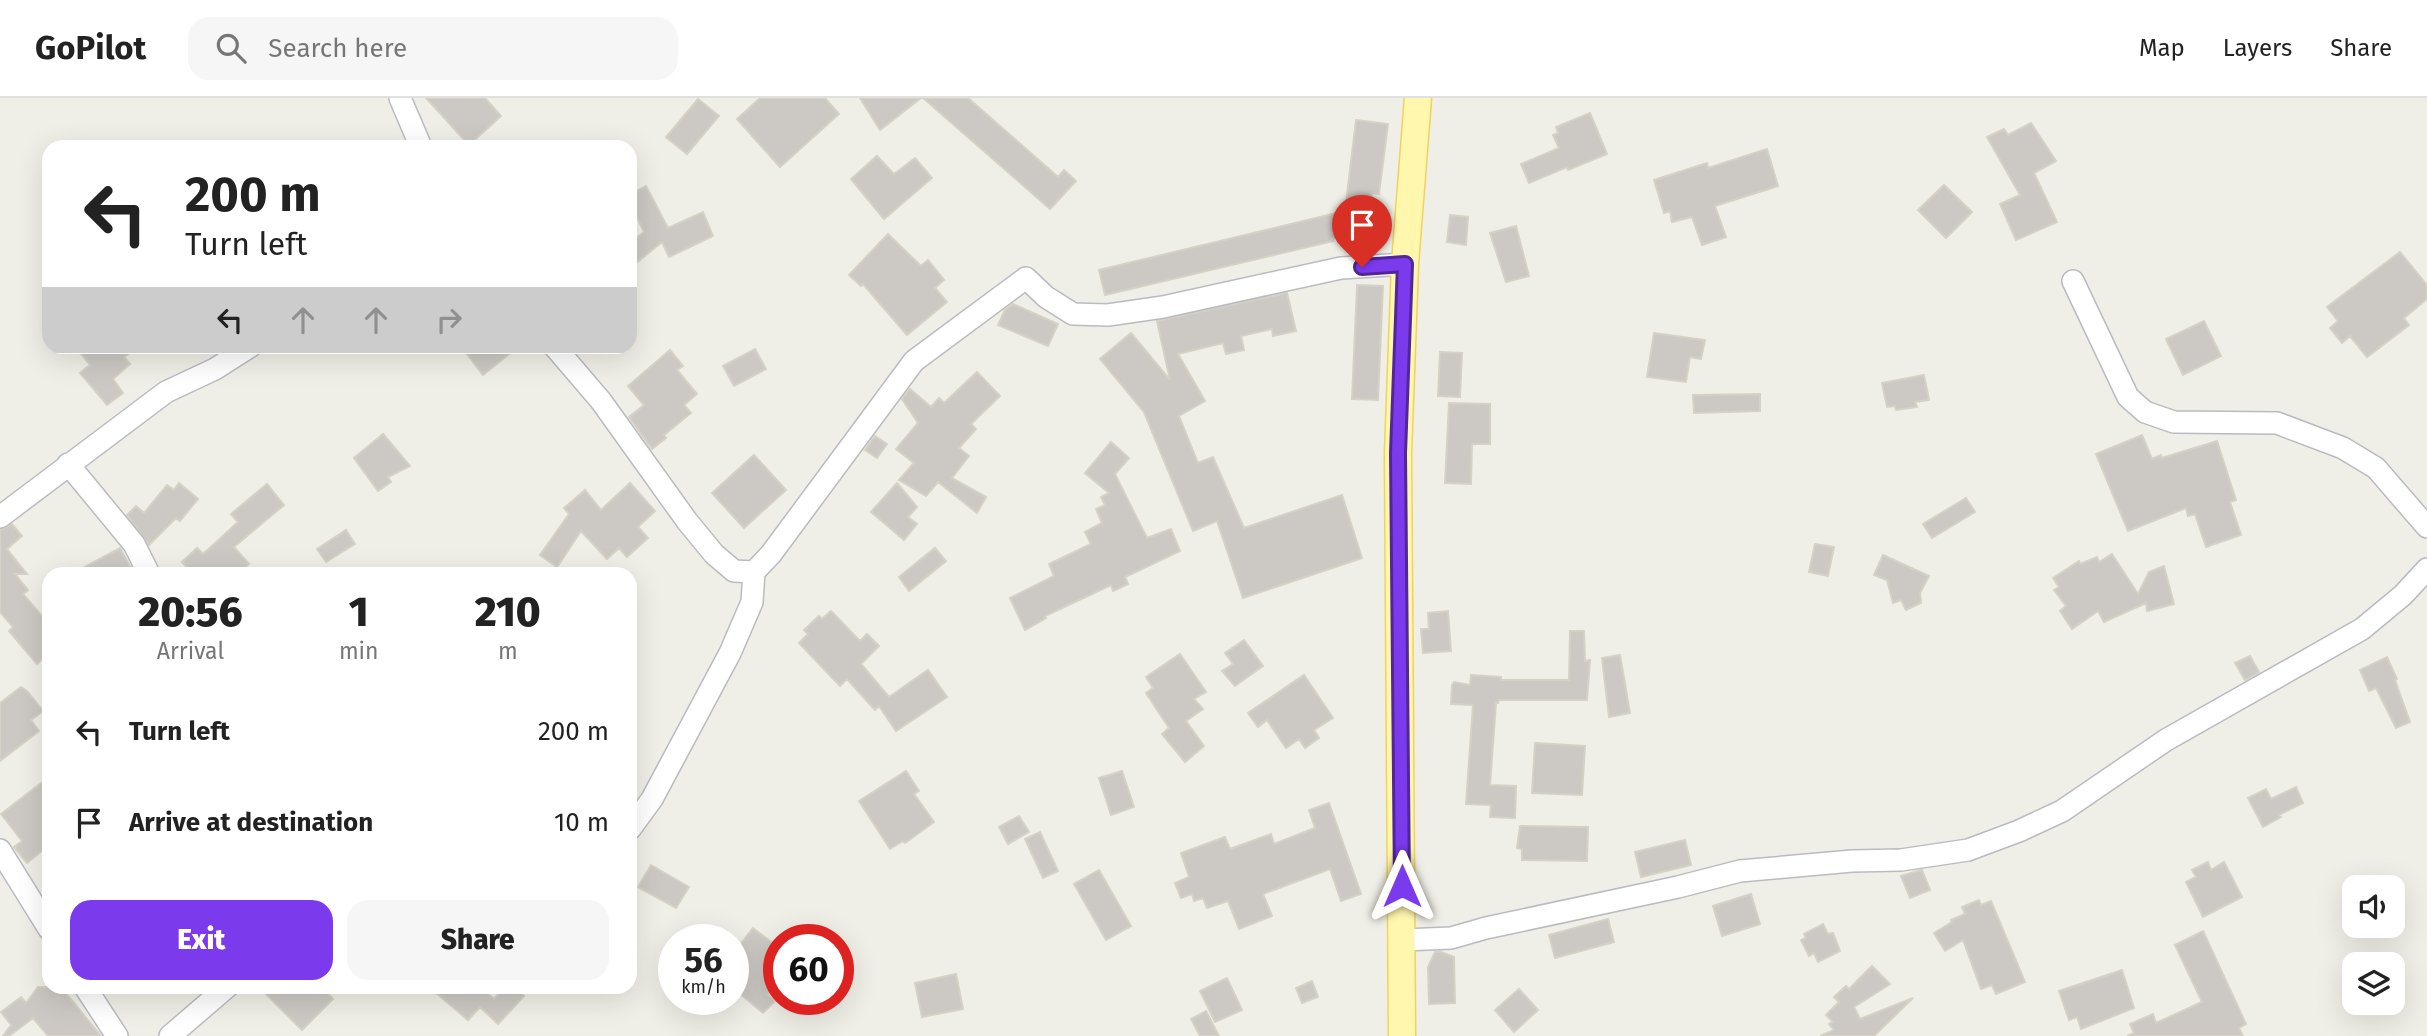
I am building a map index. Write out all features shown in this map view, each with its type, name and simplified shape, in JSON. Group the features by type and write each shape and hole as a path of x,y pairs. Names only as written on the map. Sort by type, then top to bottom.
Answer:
{"main road":[{"path":"1402,1036 1398,453 1405,264 1418,98"}],"street":[{"path":"400,98 418,140"},
{"path":"637,819 652,799 730,653 752,602 754,572 771,554 914,361 1026,278 1046,297 1073,314 1108,314 1163,307 1340,268 1405,264"},
{"path":"2073,281 2128,397 2146,412 2174,422 2277,423 2343,448 2376,468 2427,527"},
{"path":"0,517 166,391 215,369 238,354"},
{"path":"561,354 601,401 687,521 714,554 734,571 754,572"},
{"path":"68,464 134,544 146,567"},
{"path":"1402,940 1451,939 1486,928 1740,871 1852,861 1901,860 1968,850 2062,811 2166,740 2362,629 2403,595 2427,569"},
{"path":"0,850 42,918"},
{"path":"96,994 117,1036"},
{"path":"170,1036 219,994"}],"building":[{"path":"426,98 485,98 501,116 475,140 464,140"},
{"path":"760,98 825,98 839,114 780,167 737,119"},
{"path":"860,98 921,98 880,130"},
{"path":"923,98 968,98 1058,177 1064,170 1076,181 1050,209"},
{"path":"698,99 719,116 687,154 666,137"},
{"path":"1590,113 1607,154 1529,183 1521,164 1559,148 1553,135 1558,133 1556,127"},
{"path":"1356,120 1388,124 1379,194 1371,193 1378,231 1332,239 1333,241 1105,295 1099,270 1345,211"},
{"path":"2031,123 2056,161 2034,173 2057,222 2016,240 2000,204 2020,195 1987,137 2004,129 2008,135"},
{"path":"1767,149 1778,186 1715,206 1726,237 1702,245 1692,217 1672,222 1670,211 1664,213 1654,180 1707,163 1708,168"},
{"path":"877,156 894,174 915,158 932,178 884,219 851,179"},
{"path":"1944,185 1972,212 1946,238 1918,210"},
{"path":"646,186 668,228 703,212 713,236 669,257 662,242 637,262 637,238 644,232 637,218 637,190"},
{"path":"1450,215 1468,217 1466,245 1447,242"},
{"path":"1516,226 1529,276 1506,282 1490,233"},
{"path":"888,234 921,266 928,260 944,280 935,288 947,302 907,335 863,284 861,286 849,275"},
{"path":"2400,252 2427,285 2427,299 2404,318 2409,325 2367,357 2350,336 2342,343 2330,328 2338,321 2327,307"},
{"path":"1357,285 1383,286 1378,400 1352,399"},
{"path":"1287,293 1296,331 1273,336 1272,329 1241,336 1244,350 1226,354 1223,343 1178,354 1205,401 1179,416 1198,463 1213,457 1244,528 1342,495 1362,558 1243,598 1217,521 1193,531 1144,412 1100,359 1131,333 1170,380 1157,321"},
{"path":"1013,304 1058,324 1048,346 998,325 1005,310"},
{"path":"2204,321 2221,356 2183,375 2166,339"},
{"path":"1654,333 1705,340 1701,359 1690,357 1686,382 1647,377"},
{"path":"755,349 766,369 734,386 723,366"},
{"path":"670,350 683,366 677,370 697,394 684,405 691,413 664,435 666,438 652,449 629,417 644,405 628,386"},
{"path":"1440,352 1462,353 1460,397 1438,396"},
{"path":"81,354 128,354 124,357 130,364 113,379 123,393 107,405 80,373 90,365"},
{"path":"467,354 509,354 483,375"},
{"path":"977,372 1000,396 971,424 976,429 959,448 969,456 952,478 986,497 977,513 938,482 926,496 899,480 914,463 896,449 918,423 902,399 910,389 931,407 939,398 944,403"},
{"path":"1924,375 1929,400 1915,402 1917,407 1896,410 1895,406 1887,407 1882,383"},
{"path":"1760,394 1760,411 1694,413 1693,395"},
{"path":"1449,403 1490,404 1490,444 1472,444 1471,484 1445,483"},
{"path":"383,434 410,466 388,477 391,482 378,491 354,458"},
{"path":"2142,435 2152,459 2217,441 2236,500 2230,502 2241,535 2206,547 2195,514 2188,516 2186,508 2128,531 2096,454"},
{"path":"875,436 887,444 877,458 865,450"},
{"path":"1111,442 1129,458 1115,474 1147,538 1171,529 1180,551 1125,577 1128,584 1113,591 1111,585 1045,616 1046,618 1025,630 1010,598 1054,576 1049,564 1091,544 1085,532 1102,523 1096,509 1105,505 1101,497 1109,493 1085,473"},
{"path":"754,455 786,490 744,528 712,493"},
{"path":"179,483 198,499 180,521 176,518 149,545 127,515 136,506 144,513 167,485 174,490"},
{"path":"630,483 655,511 638,527 648,538 627,557 619,548 607,559 581,531 557,567 540,555 569,514 564,508 585,490 601,510"},
{"path":"897,483 917,507 908,517 917,524 904,540 871,512"},
{"path":"267,484 284,505 234,547 249,564 246,567 187,567 182,562 197,548 203,554 238,522 231,514"},
{"path":"1966,498 1975,512 1932,538 1923,524"},
{"path":"12,524 22,536 7,549 27,574 15,574 28,590 23,594 42,616 42,659 37,664 9,631 13,627 0,612 0,530"},
{"path":"346,530 355,544 326,562 317,549"},
{"path":"1815,544 1834,547 1828,576 1809,572"},
{"path":"120,548 130,567 85,567"},
{"path":"935,548 946,561 909,591 899,577"},
{"path":"2112,554 2138,594 2149,572 2164,566 2174,604 2147,611 2146,603 2104,622 2098,611 2072,629 2060,611 2066,606 2054,590 2059,587 2053,578 2079,561 2080,564 2097,557 2099,562"},
{"path":"1883,555 1929,576 1920,593 1921,603 1906,610 1901,600 1893,603 1887,580 1874,575"},
{"path":"831,611 860,641 867,634 879,646 861,664 889,697 928,670 947,697 896,731 879,706 875,710 847,679 840,686 799,643 808,634 804,630 819,616 822,619"},
{"path":"1448,611 1451,651 1423,653 1421,629 1429,629 1428,613"},
{"path":"1570,631 1584,631 1585,661 1590,660 1587,700 1499,700 1496,703 1490,785 1516,786 1515,818 1490,817 1491,805 1466,804 1473,705 1451,704 1452,685 1454,682 1470,685 1471,675 1501,677 1501,680 1569,680"},
{"path":"1244,640 1263,666 1235,686 1222,671 1233,664 1225,653"},
{"path":"1180,654 1206,692 1194,699 1203,709 1186,721 1204,746 1185,762 1162,734 1169,728 1146,693 1153,688 1146,677"},
{"path":"1620,655 1630,713 1609,717 1602,658"},
{"path":"2250,656 2259,672 2245,680 2235,663"},
{"path":"2387,657 2410,722 2396,728 2376,688 2369,691 2360,670"},
{"path":"1304,675 1333,718 1314,730 1319,738 1305,748 1299,739 1286,748 1267,720 1258,727 1248,713"},
{"path":"21,687 42,712 31,720 39,731 0,761 0,703"},
{"path":"1535,743 1585,746 1582,795 1532,793"},
{"path":"906,771 919,791 914,794 934,822 905,843 903,841 890,849 859,801"},
{"path":"1122,771 1134,807 1111,815 1099,778"},
{"path":"42,782 42,851 27,863 14,847 22,841 1,814"},
{"path":"2296,787 2303,803 2263,827 2248,798 2266,789 2271,799"},
{"path":"1329,803 1361,894 1341,901 1330,869 1263,894 1272,916 1239,929 1228,901 1207,908 1203,898 1194,901 1192,894 1181,898 1175,883 1189,877 1181,853 1225,837 1230,849 1271,834 1274,844 1315,828 1309,810"},
{"path":"1019,816 1029,832 1008,844 999,827"},
{"path":"1520,826 1588,827 1587,861 1522,860 1522,849 1517,848"},
{"path":"1040,832 1058,871 1043,878 1025,839"},
{"path":"1685,840 1691,865 1641,877 1635,852"},
{"path":"2208,862 2211,870 2224,862 2242,897 2203,917 2186,882 2196,877 2192,870"},
{"path":"651,865 689,887 676,908 638,887"},
{"path":"1099,870 1131,926 1106,940 1074,884"},
{"path":"1922,870 1930,890 1910,898 1901,876"},
{"path":"1751,894 1760,924 1722,936 1713,906"},
{"path":"1979,900 1981,905 1991,901 2025,982 1996,994 1992,985 1981,989 1963,940 1945,951 1934,933 1952,922 1951,920 1965,914 1962,907"},
{"path":"1608,919 1614,942 1555,958 1549,935"},
{"path":"1823,924 1828,934 1833,933 1840,951 1818,962 1814,953 1809,956 1801,940 1806,938 1804,934"},
{"path":"753,928 763,936 763,1013 749,1001 749,933"},
{"path":"2203,931 2246,1024 2239,1028 2243,1036 2127,1036 2134,1033 2130,1024 2153,1014 2156,1023 2202,1002 2175,945"},
{"path":"1435,952 1454,957 1455,1003 1429,1004 1428,967"},
{"path":"1872,966 1890,984 1854,1007 1860,1019 1913,998 1874,1036 1820,1036 1834,1030 1829,1024 1833,1022 1826,1015 1839,1002 1834,997 1846,986 1849,989"},
{"path":"2122,970 2134,1008 2081,1029 2077,1017 2069,1020 2059,991"},
{"path":"956,974 963,1009 922,1017 915,983"},
{"path":"1227,978 1242,1010 1215,1022 1200,991"},
{"path":"1312,981 1318,997 1302,1003 1296,988"},
{"path":"38,987 42,987 42,994 67,994 101,1036 48,1036 33,1018 9,1036 3,1036 11,1025 1,1012 21,997 26,1003"},
{"path":"1519,989 1538,1010 1514,1032 1495,1010"},
{"path":"266,994 328,994 333,999 302,1030"},
{"path":"437,994 488,994 494,999 499,994 524,996 498,1024 480,1007 468,1020"},
{"path":"1206,1011 1219,1036 1200,1036 1191,1019"}],"route":[{"path":"1362,267 1405,264 1398,453 1402,886"}]}
